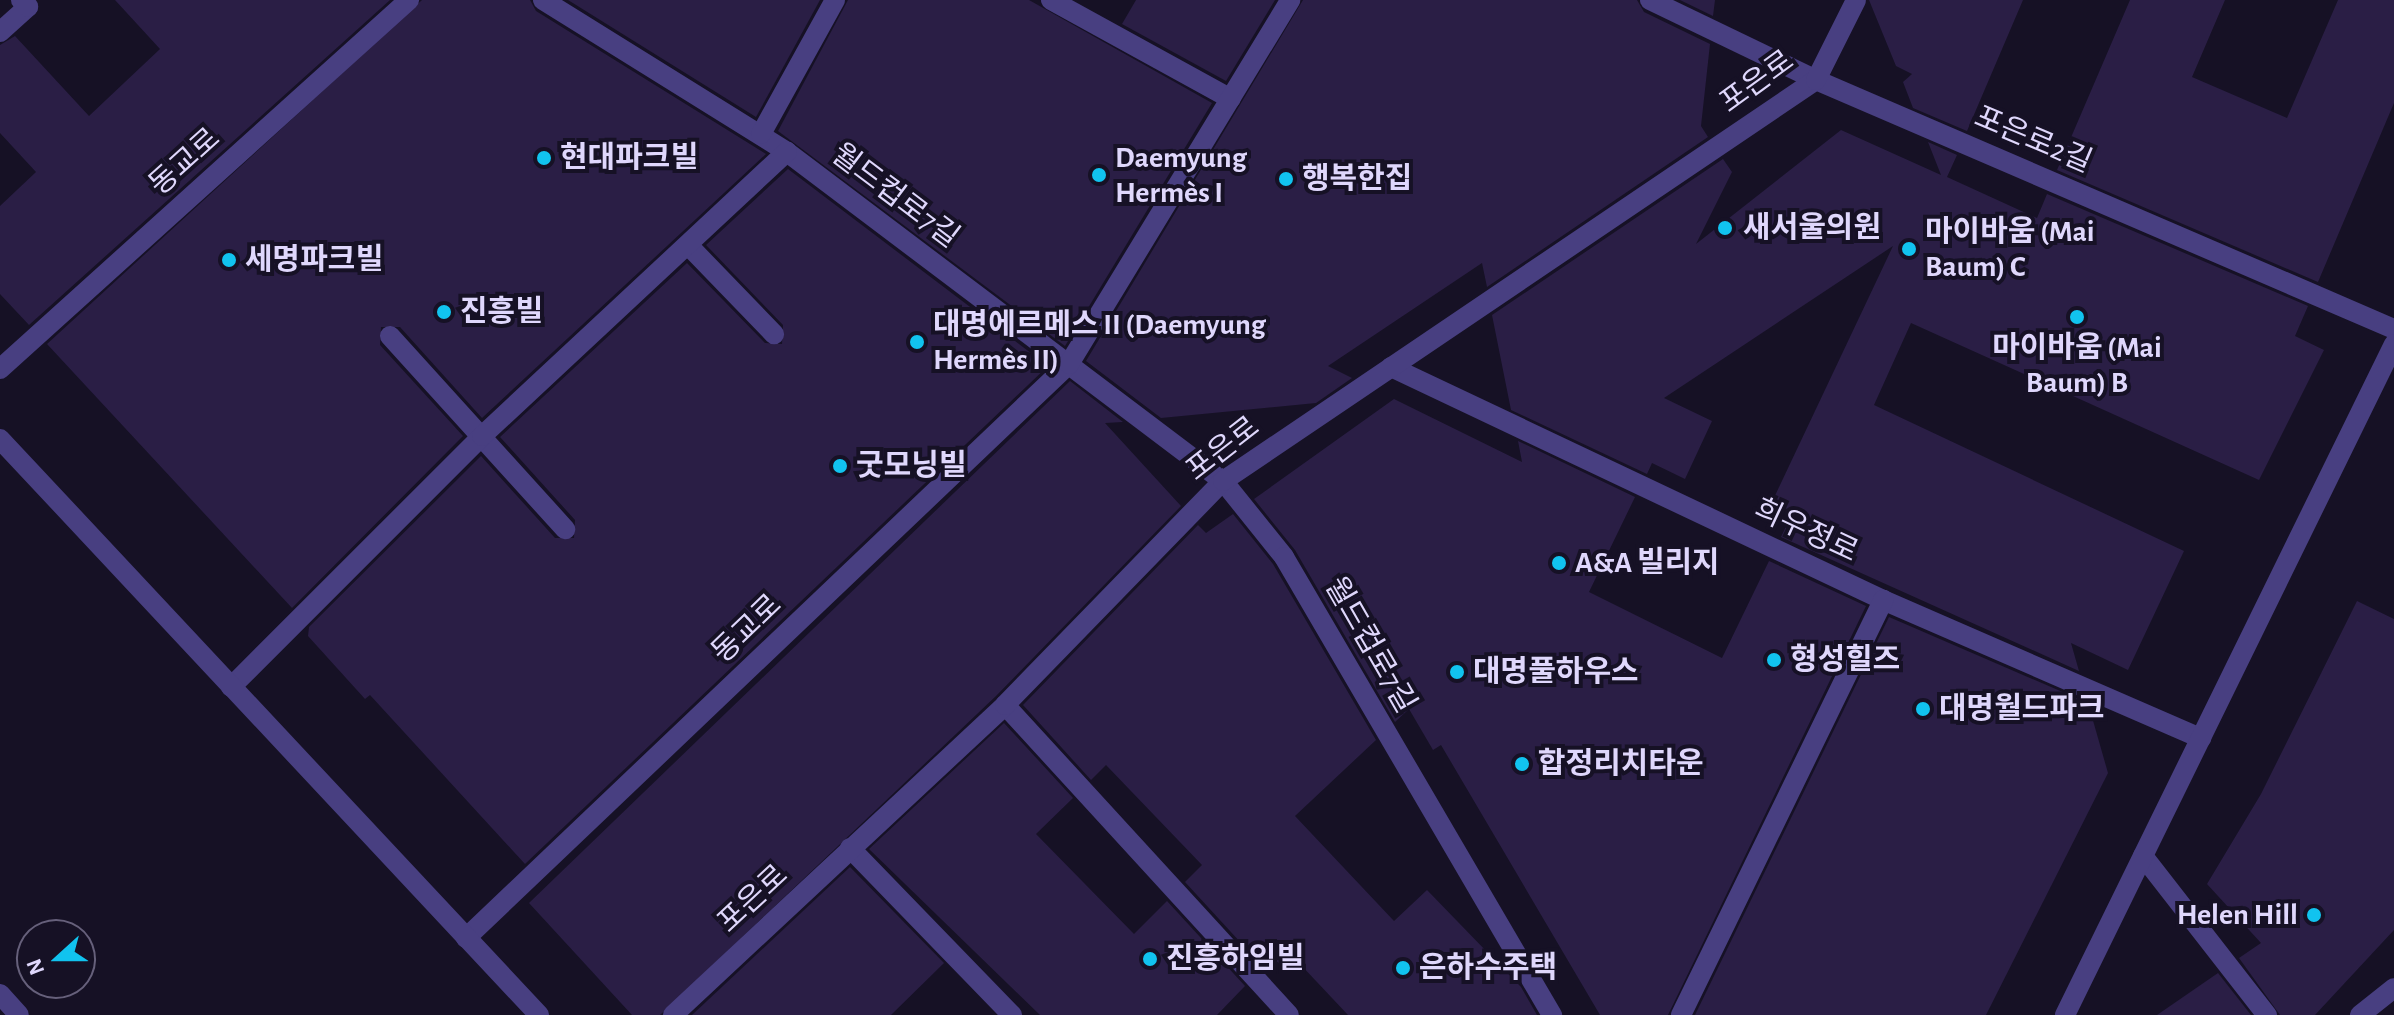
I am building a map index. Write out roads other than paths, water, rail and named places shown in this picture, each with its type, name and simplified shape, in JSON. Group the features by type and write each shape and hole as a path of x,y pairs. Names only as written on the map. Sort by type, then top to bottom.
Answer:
{"street":[{"path":"0,32 28,7 21,0"},
{"name":"동교로","path":"0,369 409,0"},
{"name":"월드컵로7길","path":"543,0 787,152 1223,481 1284,557 1552,1015"},
{"path":"761,134 835,0"},
{"path":"1051,0 1231,99"},
{"path":"1069,364 1290,0"},
{"name":"포은로2길","path":"1650,0 1816,80 2394,329"},
{"name":"포은로","path":"673,1015 1005,705 1223,481 1816,80 1856,0"},
{"path":"231,687 482,436 787,152"},
{"path":"688,245 774,334"},
{"path":"390,336 565,529"},
{"path":"2065,1015 2394,344"},
{"name":"동교로","path":"466,938 1069,364"},
{"name":"희우정로","path":"1391,367 1883,600 2201,738"},
{"path":"0,439 539,1015"},
{"path":"1681,1015 1883,600"},
{"path":"1005,705 1289,1015"},
{"path":"850,848 1012,1015"},
{"path":"2143,856 2267,1015"},
{"path":"2360,1015 2394,988"},
{"path":"0,994 19,1015"}],"place":[{"name":"현대파크빌","path":"544,158"},
{"name":"Daemyung Hermès I","path":"1099,175"},
{"name":"행복한집","path":"1286,179"},
{"name":"새서울의원","path":"1725,228"},
{"name":"마이바움 (Mai Baum) C","path":"1909,249"},
{"name":"세명파크빌","path":"229,260"},
{"name":"진흥빌","path":"444,312"},
{"name":"마이바움 (Mai Baum) B","path":"2077,317"},
{"name":"대명에르메스 II (Daemyung Hermès II)","path":"917,342"},
{"name":"굿모닝빌","path":"840,466"},
{"name":"A&A 빌리지","path":"1559,563"},
{"name":"형성힐즈","path":"1774,660"},
{"name":"대명풀하우스","path":"1457,672"},
{"name":"대명월드파크","path":"1923,709"},
{"name":"합정리치타운","path":"1522,764"},
{"name":"Helen Hill","path":"2314,915"},
{"name":"진흥하임빌","path":"1150,959"},
{"name":"은하수주택","path":"1403,968"}]}
